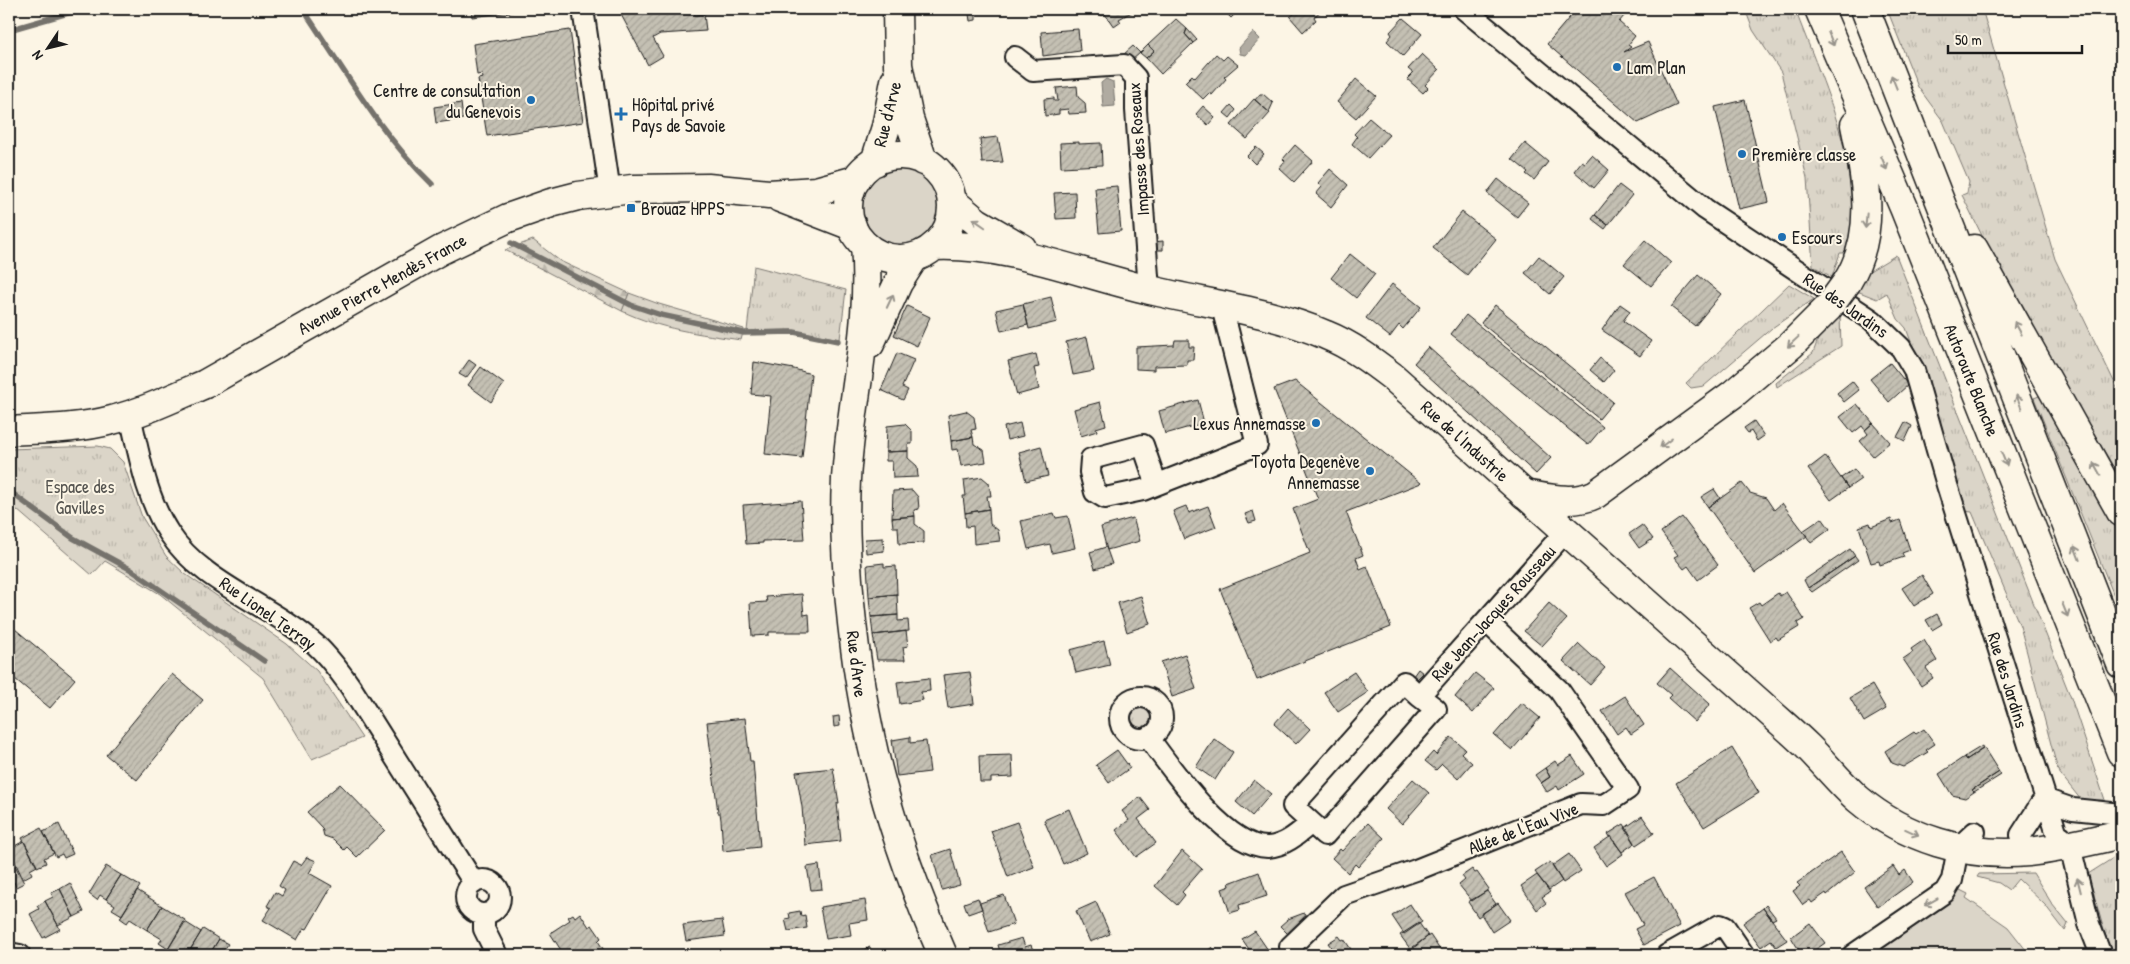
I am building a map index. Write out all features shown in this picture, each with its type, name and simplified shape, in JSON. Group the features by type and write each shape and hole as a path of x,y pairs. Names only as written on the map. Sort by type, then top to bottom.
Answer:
{"main road":[{"name":"Rue d'Arve","path":"897,9 898,65 909,119 923,160"},
{"name":"Autoroute Blanche","path":"1819,9 1905,210 2121,752"},
{"name":"Autoroute Blanche","path":"1865,9 2121,664"},
{"name":"Rue d'Arve","path":"865,171 886,127 898,65"},
{"path":"1524,494 1576,500 1590,497 1603,491 1739,389 1791,345 1828,308 1846,282 1862,249 1866,226 1867,190 1844,70"},
{"path":"1912,127 1974,250 2121,512"},
{"path":"894,156 914,157 923,160 943,177 952,201 949,226 925,252 892,259 878,254 859,236 848,203 865,171 894,156"},
{"name":"Avenue Pierre Mendès France","path":"9,431 84,426 130,414 205,384 441,250 487,228 550,203 578,196 649,188 708,188 769,194 816,192 865,171"},
{"name":"Avenue Pierre Mendès France","path":"769,194 859,236"},
{"name":"Rue de l'Industrie","path":"952,201 991,232 1053,263"},
{"name":"Rue d'Arve","path":"859,236 868,286 862,361 853,402 846,480 847,567 855,655 864,716 887,810 903,859 943,955"},
{"name":"Rue de l'Industrie","path":"925,252 970,246 1053,263 1149,290 1308,328 1353,348 1393,377 1808,746 1892,803 1920,816 1962,847 1992,853 2014,853 2062,841 2121,834"},
{"name":"Rue d'Arve","path":"862,361 898,283 925,252"},
{"name":"Rue de l'Industrie","path":"1962,847 2021,835 2062,841 2121,815"}],"street":[{"path":"583,9 610,192"},
{"name":"Rue des Jardins","path":"1464,9 1705,209 1872,320 1902,348 1914,370 1947,485 2044,799 2062,841 2089,924 2102,955"},
{"name":"Impasse des Roseaux","path":"1016,57 1032,71 1124,65 1136,78 1136,118 1149,290"},
{"path":"1156,483 1257,445 1222,307"},
{"name":"Rue Lionel Terray","path":"130,414 149,490 172,538 185,553 203,568 296,630 327,656 350,686 474,883 467,892 467,903 472,910 484,914 486,934 497,955"},
{"name":"Rue Jean-Jacques Rousseau","path":"1419,696 1566,531"},
{"name":"Allée de l'Eau Vive","path":"1296,955 1290,947 1344,896 1416,870 1582,804 1604,805 1628,789 1559,690 1486,621"},
{"name":"Rue Jean-Jacques Rousseau","path":"1404,682 1419,696 1436,710 1326,835 1293,806 1404,682"},
{"path":"1148,737 1191,794 1240,838 1260,846 1276,845 1293,838 1311,823"},
{"path":"2021,835 2044,799 2074,809 2121,815"},
{"path":"1854,955 1918,909 1941,896 1952,880 1962,847"},
{"path":"1667,955 1720,925 1725,927 1744,955"},
{"path":"9,954 20,955"}],"green space":[{"path":"1745,9 1795,9 1829,97 1847,163 1852,194 1851,225 1844,253 1840,253 1832,277 1813,266 1807,178 1781,72 1753,30"},
{"path":"1887,9 1982,9 2055,259 2121,396 2121,480 1996,264 1962,195 1967,193 1969,182 1943,121 1918,87"},
{"path":"901,169 916,172 929,180 937,193 940,208 937,223 929,236 916,244 901,247 886,244 873,236 865,223 862,208 865,193 873,180 886,172"},
{"path":"533,240 560,261 629,293 622,311 505,250"},
{"path":"1896,255 2071,698 2105,800 2081,800 2058,771 2020,626 1972,512 1964,511 1931,397 1906,328 1898,319 1887,293 1877,299 1857,291 1868,272"},
{"path":"754,266 846,290 840,339 792,330 747,331"},
{"path":"1789,284 1814,299 1772,328 1704,386 1691,388 1686,383"},
{"path":"629,293 659,304 744,329 741,340 665,327 636,317 622,311"},
{"path":"1840,315 1841,346 1777,387 1776,383 1813,353 1821,331"},
{"path":"2044,394 2121,537 2121,613 2034,398"},
{"name":"Espace des Gavilles","path":"98,446 110,449 123,462 142,517 166,556 185,574 287,644 317,671 362,738 312,759 263,678 160,594 105,561 92,575 9,503 9,449"},
{"path":"1141,703 1152,707 1156,718 1152,729 1141,733 1130,729 1126,718 1130,707"},
{"path":"2121,853 2121,955 2111,955 2088,874"},
{"path":"2033,873 2052,904 2068,924 2065,931 2045,905 2018,879 2009,890 1999,883 1977,877 1979,874"},
{"path":"1958,889 1968,894 1966,898 2008,927 2030,955 1865,955 1920,917 1945,904"}],"shaded area":[{"path":"1253,32 1260,39 1246,55 1240,54 1239,48"},
{"path":"1106,79 1113,82 1115,106 1103,107 1101,83"}],"building":[{"path":"427,9 453,9 427,13"},
{"path":"471,9 525,9 525,10 472,17"},
{"path":"618,9 699,9 699,11 694,12 695,15 704,14 706,31 660,34 653,38 663,56 648,65"},
{"path":"1097,9 1137,9 1119,19 1121,22 1114,27 1105,14 1102,16"},
{"path":"1222,9 1236,9 1238,11 1231,18"},
{"path":"1300,9 1323,9 1314,17 1316,20 1303,32 1290,17"},
{"name":"Lam Plan","path":"1573,9 1630,9 1619,22 1635,36 1628,45 1631,47 1624,52 1648,42 1677,105 1638,123 1547,44 1575,11"},
{"path":"969,14 976,14 976,20 970,21"},
{"path":"1403,18 1422,34 1403,56 1387,41 1392,35 1390,32"},
{"path":"1176,19 1187,29 1185,34 1193,43 1161,74 1146,58 1154,51 1148,45"},
{"path":"1078,29 1080,51 1043,56 1041,32"},
{"path":"1187,29 1197,40 1193,43 1185,34"},
{"name":"Centre de consultation du Genevois","path":"570,30 583,122 487,136 478,79 483,78 482,74 477,75 473,44"},
{"path":"1148,45 1154,51 1146,58 1140,53"},
{"path":"1133,46 1140,53 1131,61 1123,55"},
{"path":"1216,54 1223,60 1227,56 1238,65 1224,77 1226,79 1212,95 1209,93 1203,99 1185,82 1192,75 1195,78"},
{"path":"1422,54 1439,70 1425,85 1428,88 1423,93 1407,79 1413,73 1408,69"},
{"path":"1356,79 1376,96 1356,118 1337,102"},
{"path":"1077,86 1078,97 1085,103 1086,113 1069,114 1068,109 1059,110 1059,114 1045,116 1044,99 1054,98 1054,101 1058,101 1056,88"},
{"path":"1260,94 1263,94 1273,103 1269,112 1255,100"},
{"path":"1254,99 1270,113 1247,139 1231,125"},
{"name":"Première classe","path":"1745,100 1769,202 1739,209 1715,107"},
{"path":"461,103 463,119 436,123 434,107"},
{"path":"1231,105 1236,110 1230,118 1224,113"},
{"path":"1203,106 1215,117 1208,125 1196,114"},
{"path":"1369,118 1389,135 1368,158 1352,144 1357,137 1354,134"},
{"path":"998,137 1003,162 982,163 980,139"},
{"path":"1079,142 1079,144 1101,143 1102,165 1061,167 1060,143"},
{"path":"1525,143 1548,162 1534,180 1526,174 1528,172 1512,159"},
{"path":"1295,145 1313,161 1294,182 1279,168 1285,161 1283,159"},
{"path":"1256,147 1264,154 1255,164 1247,156"},
{"path":"1592,155 1609,170 1594,188 1574,171 1582,161 1585,163"},
{"path":"1330,169 1348,185 1331,207 1316,194 1322,187 1318,183"},
{"path":"1498,179 1528,203 1517,217 1487,193"},
{"path":"1619,185 1632,195 1608,225 1595,215"},
{"path":"1117,186 1121,231 1099,233 1095,188"},
{"path":"1075,192 1076,218 1056,219 1054,193"},
{"path":"1462,212 1496,239 1467,275 1433,248"},
{"path":"1595,215 1608,225 1605,229 1592,219"},
{"path":"1645,240 1671,263 1651,286 1624,264"},
{"path":"1163,241 1163,250 1153,250 1153,242"},
{"path":"1350,254 1375,274 1356,298 1331,278"},
{"path":"1539,256 1564,277 1550,294 1525,273"},
{"path":"1698,275 1721,294 1695,326 1671,307"},
{"path":"1392,284 1421,307 1403,329 1399,325 1390,337 1366,318"},
{"path":"1051,297 1057,322 1029,329 1023,304"},
{"path":"1023,304 1028,325 1001,331 996,310"},
{"path":"1620,304 1630,311 1623,321 1651,341 1640,356 1602,330"},
{"path":"1495,305 1613,402 1599,419 1481,323"},
{"path":"907,306 930,317 917,346 894,335"},
{"path":"1466,315 1603,427 1588,445 1451,334"},
{"path":"1087,337 1094,371 1073,375 1066,342"},
{"path":"1175,340 1189,340 1189,347 1194,347 1193,360 1187,360 1187,365 1154,366 1154,370 1136,369 1136,347 1174,345"},
{"path":"1428,347 1551,458 1536,474 1414,363"},
{"path":"897,353 914,360 902,387 908,390 903,400 881,390"},
{"path":"1036,354 1039,367 1034,368 1039,389 1017,395 1008,361"},
{"path":"1600,358 1614,370 1604,382 1590,370"},
{"path":"469,360 476,365 466,378 459,374"},
{"path":"754,362 811,374 802,458 765,454 771,396 751,394"},
{"path":"1890,363 1908,385 1889,402 1870,379"},
{"path":"481,367 504,384 491,402 468,385"},
{"path":"1295,381 1421,483 1346,512 1363,555 1356,558 1360,569 1367,566 1391,627 1257,680 1220,589 1310,553 1293,509 1318,499 1274,389"},
{"path":"1852,381 1859,390 1844,402 1837,393"},
{"path":"1198,400 1204,423 1165,434 1159,411"},
{"path":"1100,402 1106,425 1096,428 1097,431 1081,436 1074,409"},
{"path":"1857,404 1873,423 1865,430 1862,426 1853,433 1840,417"},
{"path":"966,411 974,417 976,429 971,430 973,437 951,441 948,415"},
{"path":"1754,421 1764,436 1757,441 1751,431 1748,433 1744,428"},
{"path":"1905,422 1912,426 1905,441 1897,437"},
{"path":"1020,423 1023,436 1007,440 1004,427"},
{"path":"1873,423 1890,442 1873,456 1860,441 1868,434 1865,430"},
{"path":"905,424 912,431 912,444 908,444 908,451 886,452 887,426"},
{"path":"973,437 974,444 984,450 986,462 961,466 958,449 952,450 951,441"},
{"path":"1041,446 1048,476 1026,481 1019,452"},
{"path":"908,451 908,458 917,466 918,477 893,478 892,461 886,461 886,452"},
{"path":"1825,456 1848,488 1831,500 1808,469"},
{"path":"1854,469 1861,479 1848,488 1841,478"},
{"path":"982,477 989,483 991,496 987,496 989,509 965,513 963,496 966,496 964,480"},
{"path":"1742,483 1750,493 1766,498 1774,510 1782,503 1807,536 1755,573 1708,507"},
{"path":"1714,489 1720,498 1708,507 1701,497"},
{"path":"912,490 918,497 919,509 914,510 915,516 892,518 893,491"},
{"path":"801,501 804,540 763,541 763,543 746,544 743,505"},
{"path":"1186,506 1189,513 1208,506 1216,527 1184,539 1173,511"},
{"path":"989,509 990,524 998,530 1000,541 974,544 973,526 966,527 965,513"},
{"path":"1253,511 1256,521 1249,523 1245,514"},
{"path":"1054,513 1056,518 1068,516 1075,548 1052,553 1050,544 1028,549 1021,521"},
{"path":"915,516 915,524 924,531 924,543 899,544 898,527 893,527 892,518"},
{"path":"1682,517 1718,565 1698,580 1688,566 1684,569 1674,557 1678,555 1661,532"},
{"path":"1133,518 1140,541 1107,550 1101,527"},
{"path":"1822,518 1830,529 1811,543 1803,531"},
{"path":"1891,519 1892,523 1900,520 1910,550 1902,553 1904,557 1880,565 1879,561 1871,563 1859,527 1870,523 1871,527"},
{"path":"1642,525 1653,539 1639,548 1629,534"},
{"path":"883,538 884,551 866,553 865,539"},
{"path":"1106,547 1112,564 1095,569 1090,552"},
{"path":"1850,549 1855,556 1808,588 1804,580"},
{"path":"1855,556 1858,560 1812,592 1808,588"},
{"path":"884,563 884,567 896,566 897,594 869,597 867,565"},
{"path":"1922,575 1933,594 1914,606 1902,588"},
{"path":"1786,592 1804,619 1797,623 1799,627 1778,640 1776,637 1770,641 1749,608 1759,602 1761,605 1778,593 1780,596"},
{"path":"802,594 804,615 809,614 810,632 769,632 769,635 752,636 750,603 767,602 766,597"},
{"path":"897,594 898,615 871,617 869,597"},
{"path":"1141,596 1150,624 1127,632 1118,603"},
{"path":"1549,603 1567,619 1542,646 1524,631"},
{"path":"1937,614 1942,624 1932,630 1926,620"},
{"path":"898,615 898,621 908,620 909,631 873,635 871,617"},
{"path":"9,624 75,679 50,708 9,674"},
{"path":"906,631 908,646 903,647 905,660 877,660 873,635"},
{"path":"1924,640 1937,661 1926,668 1933,678 1921,686 1903,659 1913,652 1911,649"},
{"path":"1104,641 1110,665 1076,673 1070,650"},
{"path":"1579,644 1605,668 1590,685 1563,661"},
{"path":"1185,654 1196,689 1172,697 1161,662"},
{"path":"1670,668 1710,704 1695,722 1668,698 1671,695 1657,683"},
{"path":"1418,669 1423,673 1417,679 1413,676"},
{"path":"970,672 974,704 948,708 943,675"},
{"path":"1354,672 1368,692 1338,712 1324,692"},
{"path":"1475,673 1494,688 1473,713 1455,697"},
{"path":"172,674 203,700 137,780 106,755"},
{"path":"929,678 930,691 921,692 923,700 900,704 897,682"},
{"path":"1872,685 1886,709 1864,722 1850,698"},
{"path":"1625,696 1644,725 1631,734 1626,727 1617,734 1602,711"},
{"path":"1522,703 1540,718 1512,750 1494,735"},
{"path":"1288,708 1310,729 1296,744 1274,724"},
{"path":"839,716 840,726 834,727 833,717"},
{"path":"745,718 750,761 753,761 760,847 723,851 721,820 720,813 718,813 707,722"},
{"path":"1924,729 1935,744 1926,750 1928,752 1903,767 1892,763 1885,751 1914,732 1916,734"},
{"path":"910,737 910,743 926,741 930,772 897,776 892,740"},
{"path":"1451,737 1465,749 1461,753 1472,763 1458,779 1442,764 1436,770 1425,761 1433,752 1436,755"},
{"path":"1214,739 1233,752 1215,780 1196,767"},
{"path":"1982,746 1983,749 1966,760 1964,757"},
{"path":"1732,748 1759,793 1704,827 1676,783"},
{"path":"1984,748 1999,772 1972,790 1974,792 1965,798 1952,795 1939,774 1964,757 1966,760"},
{"path":"1117,750 1130,768 1109,783 1096,765"},
{"path":"1012,755 1013,777 991,778 991,782 980,782 979,756"},
{"path":"1572,756 1584,774 1559,790 1557,786 1547,792 1541,783 1550,777 1545,768 1555,761 1558,765"},
{"path":"833,768 839,803 837,803 841,841 805,845 802,807 796,772"},
{"path":"1545,768 1550,777 1541,783 1535,775"},
{"path":"1999,772 2001,775 1974,792 1972,790"},
{"path":"1413,779 1429,793 1402,824 1386,809"},
{"path":"1254,780 1271,794 1252,816 1236,802"},
{"path":"340,784 385,830 357,857 347,847 344,850 333,839 324,836 322,828 307,812"},
{"path":"1140,797 1150,810 1138,819 1156,843 1136,857 1116,830 1129,820 1122,811"},
{"path":"1069,809 1087,853 1063,864 1044,820"},
{"path":"1642,816 1654,833 1636,845 1625,828"},
{"path":"1017,822 1034,867 1008,877 991,831"},
{"path":"1368,823 1384,838 1358,867 1355,864 1348,873 1332,858 1340,849 1342,851"},
{"path":"59,824 73,854 64,858 62,854 56,857 43,832"},
{"path":"1624,824 1635,843 1622,852 1608,834"},
{"path":"41,828 54,853 44,858 46,863 37,867 22,838"},
{"path":"1611,836 1623,854 1606,866 1594,848"},
{"path":"24,841 37,866 30,870 32,874 23,879 9,849"},
{"path":"950,849 960,885 942,890 932,855"},
{"path":"1182,851 1202,869 1182,892 1185,895 1177,905 1155,886"},
{"path":"1841,852 1855,872 1827,895 1826,893 1812,903 1810,900 1803,905 1793,891 1800,886 1797,883"},
{"path":"9,853 24,883 16,887 14,882 9,884"},
{"path":"1569,854 1581,871 1563,883 1552,866"},
{"path":"307,857 316,861 309,873 332,886 307,929 304,928 297,940 263,920 271,908 267,906 275,892 282,896 285,890 279,886 293,861 301,865"},
{"path":"1550,862 1562,881 1549,890 1535,872"},
{"path":"819,865 822,889 811,890 807,867"},
{"path":"106,866 121,875 106,899 100,895 97,900 89,894"},
{"path":"1893,866 1899,875 1905,870 1913,882 1878,907 1864,887"},
{"path":"1472,869 1475,873 1477,872 1489,889 1472,901 1459,885 1465,880 1462,876"},
{"path":"1259,872 1267,896 1239,905 1240,910 1230,913 1222,889 1230,886 1229,883"},
{"path":"121,875 140,886 122,915 112,909 115,905 106,899"},
{"path":"1537,875 1550,892 1542,897 1546,903 1537,910 1521,886"},
{"path":"1654,877 1680,926 1644,945 1635,929 1643,925 1625,892"},
{"path":"70,883 84,912 74,917 60,889"},
{"path":"60,889 74,917 58,925 45,901 53,897 51,893"},
{"path":"137,890 162,906 147,930 130,919 127,923 120,918"},
{"path":"1487,891 1496,904 1478,917 1468,902"},
{"path":"1004,895 1014,924 989,932 980,903"},
{"path":"978,898 982,909 968,914 964,903"},
{"path":"865,900 868,920 849,923 851,935 826,939 820,907"},
{"path":"45,901 60,929 43,938 30,914 39,909 37,906"},
{"path":"1096,902 1110,934 1090,942 1076,911"},
{"path":"1498,903 1510,920 1492,932 1481,914"},
{"path":"1410,904 1422,922 1404,934 1392,916"},
{"path":"1766,905 1776,918 1772,920 1763,908"},
{"path":"162,906 185,920 168,949 159,943 162,939 147,930"},
{"path":"1763,908 1787,940 1776,947 1771,940 1761,947 1743,923"},
{"path":"800,911 801,916 805,915 807,928 788,931 785,919 790,918 789,913"},
{"path":"580,913 589,927 592,925 601,938 598,941 607,955 564,955 550,933 570,920 568,917 573,914 575,917"},
{"path":"1304,913 1307,917 1288,934 1280,926 1288,919"},
{"path":"722,920 725,936 686,941 683,925"},
{"path":"185,922 201,932 187,955 178,951 174,955 167,951"},
{"path":"1419,923 1428,936 1411,950 1400,935"},
{"path":"1810,923 1825,943 1808,955 1802,955 1791,937"},
{"path":"203,929 219,939 209,955 187,955"},
{"path":"1255,931 1268,950 1260,955 1253,955 1242,939"},
{"path":"1430,935 1442,953 1441,955 1419,955 1413,947"},
{"path":"1339,936 1342,940 1344,939 1355,955 1327,955 1325,952 1331,947 1328,943"},
{"path":"1022,938 1025,947 1031,945 1035,955 1001,955 998,945"},
{"path":"219,939 228,944 221,955 209,955"},
{"path":"870,947 873,955 856,955 855,953"},
{"path":"1212,947 1217,953 1221,951 1224,955 1203,955"}],"waterway":[{"path":"9,30 82,9"},
{"path":"307,15 380,124 396,145 432,184"},
{"path":"511,243 631,305 661,315 744,333 794,332 838,341"},
{"path":"9,491 73,538 130,569 264,661"}],"place":[{"name":"Lam Plan","path":"1617,67"},
{"name":"Centre de consultation du Genevois","path":"531,100"},
{"name":"Hôpital privé Pays de Savoie","path":"621,114"},
{"name":"Première classe","path":"1742,154"},
{"name":"Brouaz HPPS","path":"631,208"},
{"name":"Escours","path":"1782,237"},
{"name":"Lexus Annemasse","path":"1316,423"},
{"name":"Toyota Degenève Annemasse","path":"1370,471"}]}
